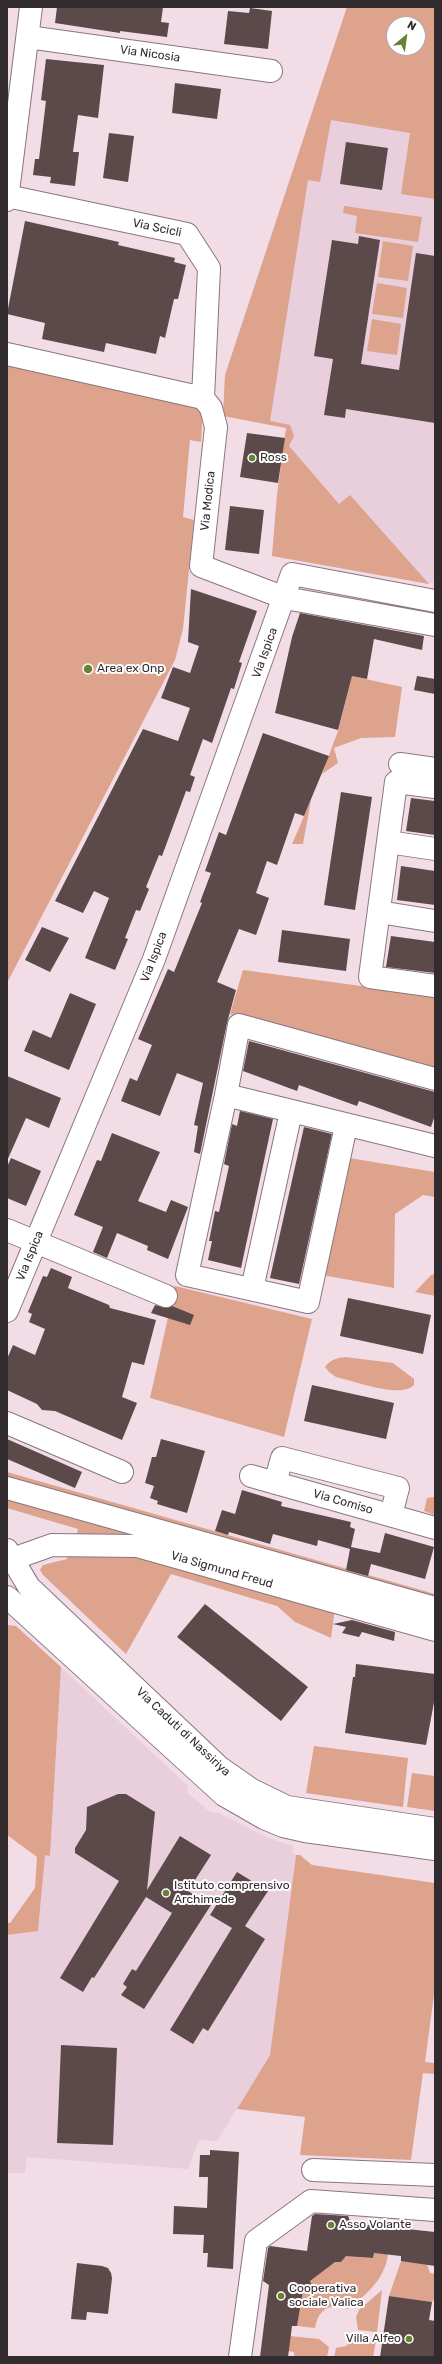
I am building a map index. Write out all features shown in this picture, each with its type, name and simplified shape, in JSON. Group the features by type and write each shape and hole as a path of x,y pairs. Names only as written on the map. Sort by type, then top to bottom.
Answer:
{"street":[{"path":"7,198 31,7"},
{"name":"Via Nicosia","path":"28,37 271,71"},
{"name":"Via Scicli","path":"7,198 187,234 208,268 203,398"},
{"path":"7,354 203,398"},
{"name":"Via Modica","path":"203,398 211,408 216,427 202,566 285,598 432,624"},
{"name":"Via Ispica","path":"7,1311 154,959 285,598 292,574 434,600"},
{"path":"432,624 434,600"},
{"path":"400,764 435,769"},
{"path":"435,787 396,782 370,977 435,986"},
{"path":"388,842 435,849"},
{"path":"379,912 435,921"},
{"path":"346,1126 308,1302 187,1275 226,1095 239,1025 435,1079"},
{"path":"226,1095 346,1126 435,1146"},
{"path":"252,1289 291,1112"},
{"path":"7,1230 166,1296"},
{"path":"7,1424 122,1472"},
{"path":"275,1483 282,1458 398,1488 391,1515"},
{"name":"Via Comiso","path":"251,1476 435,1528"},
{"path":"7,1488 435,1608"},
{"name":"Via Sigmund Freud","path":"9,1556 52,1545 137,1546 435,1630"},
{"name":"Via Caduti di Nassiriya","path":"9,1556 29,1586 234,1780 252,1790 295,1809 435,1829"},
{"name":"Via Caduti di Nassiriya","path":"12,1604 228,1798 264,1818 290,1828 435,1849"},
{"path":"313,2170 435,2175"},
{"path":"240,2357 256,2242 311,2201 435,2210"}],"shaded area":[{"path":"347,7 435,7 435,582 429,584 272,556 277,495 286,428 223,416 225,375"},
{"path":"347,7 435,7 435,199 401,194 410,133 331,120 320,182 308,180 270,421 290,425 294,436 289,446 339,504 350,495 429,584 272,556 277,495 286,428 223,416 225,375"},
{"path":"344,206 422,217 418,242 355,233 357,216 343,213"},
{"path":"383,241 413,246 408,281 378,277"},
{"path":"377,283 407,288 403,318 372,314"},
{"path":"372,319 401,324 397,355 367,351"},
{"name":"Area ex Onp","path":"7,365 203,409 201,442 190,440 183,517 194,520 183,629 175,660 7,983"},
{"path":"352,676 402,687 395,737 361,738 334,748 338,763 322,774 338,731"},
{"path":"311,800 303,844 292,844"},
{"path":"243,970 435,996 435,1071 230,1014"},
{"path":"349,1158 435,1172 435,1197 423,1195 395,1214 394,1288 322,1275"},
{"path":"435,1274 435,1296 415,1292 431,1275"},
{"path":"175,1286 312,1319 284,1437 150,1398"},
{"path":"346,1357 393,1363 414,1379 414,1385 407,1389 398,1390 376,1388 336,1377 325,1367 334,1359"},
{"path":"7,1472 435,1594 435,1602 7,1479"},
{"path":"7,1495 435,1624 120,1534 116,1538 76,1538 78,1529 7,1508"},
{"path":"435,1497 435,1515 424,1511 427,1498"},
{"path":"131,1552 335,1608 331,1638 295,1622 277,1606 171,1574 126,1654 43,1575 40,1570 43,1565 67,1559 68,1554"},
{"path":"7,1625 16,1626 61,1667 50,1856 45,1855 38,1931 7,1935 7,1923 10,1923 35,1888 37,1857 7,1835"},
{"name":"Istituto comprensivo Archimede","path":"61,1667 187,1785 188,1793 210,1812 219,1813 268,1838 293,1846 293,1854 296,1855 270,2055 217,2141 199,2140 188,2169 27,2157 25,2173 7,2173 7,1935 38,1931 45,1855 50,1855"},
{"path":"314,1746 408,1758 403,1807 306,1793"},
{"path":"412,1773 435,1776 435,1811 407,1807"},
{"path":"296,1855 300,1855 312,1865 435,1883 435,1987 425,2062 435,2063 435,2074 423,2073 411,2160 300,2155 305,2117 237,2109 270,2055"},
{"path":"349,2252 359,2254 359,2257 373,2258 374,2253 388,2254 383,2271 379,2278 362,2298 348,2309 336,2306 326,2309 319,2316 315,2328 297,2326 298,2292 312,2285 310,2280 334,2262 341,2262"},
{"path":"401,2261 426,2261 430,2273 435,2274 435,2298 432,2302 389,2296"},
{"path":"382,2290 377,2332 358,2330 356,2317 359,2310"},
{"path":"290,2336 319,2339 329,2347 327,2357 294,2357 294,2352 288,2351"},
{"path":"356,2337 376,2341 373,2357 334,2357 336,2348 346,2346"}],"building":[{"path":"57,7 163,7 161,22 169,23 167,37 120,31 120,33 55,23"},
{"path":"250,8 272,11 268,49 224,44 228,11 249,13"},
{"path":"46,59 104,65 98,118 78,115 73,152 79,152 75,186 50,183 51,177 33,175 35,159 39,159 46,101 41,100"},
{"path":"175,83 221,89 217,119 172,113"},
{"path":"109,133 134,136 128,182 103,178"},
{"path":"346,142 388,148 382,190 340,184"},
{"path":"25,221 119,242 118,245 175,258 174,262 186,265 178,299 174,299 165,338 160,336 156,354 106,343 104,352 42,339 45,323 7,314"},
{"path":"359,236 380,240 361,364 399,370 416,253 435,256 435,423 346,409 345,418 324,415 333,359 314,356 332,240 358,244"},
{"path":"247,433 285,438 278,483 240,477"},
{"path":"230,506 264,510 259,554 225,550"},
{"path":"191,589 257,611 239,662 242,663 234,689 231,688 212,743 203,739 190,775 195,777 190,792 186,791 162,856 159,855 146,887 149,889 140,911 136,910 125,938 128,939 115,970 85,958 109,898 94,891 83,913 55,901 143,729 178,741 190,708 161,698 173,667 190,673 199,646 188,642"},
{"path":"300,613 424,636 422,650 374,639 367,679 352,676 338,730 275,713 292,637"},
{"path":"417,676 435,679 435,694 414,690"},
{"path":"263,733 329,756 304,816 295,813 277,865 267,861 256,893 269,898 256,935 239,929 217,982 236,990 227,1023 200,1154 194,1152 198,1126 194,1125 203,1083 177,1073 160,1116 121,1101 130,1078 137,1081 152,1045 138,1039 168,969 174,972 202,903 200,902 211,873 205,871 219,832 226,835"},
{"path":"341,792 372,797 355,910 324,905"},
{"path":"411,798 435,801 435,835 406,831"},
{"path":"401,866 435,871 435,905 397,900"},
{"path":"42,927 69,938 50,972 25,960"},
{"path":"282,930 350,939 346,971 278,962"},
{"path":"391,936 435,942 435,973 386,967"},
{"path":"70,993 96,1004 69,1070 24,1051 33,1030 51,1038"},
{"path":"249,1041 435,1092 435,1115 431,1127 359,1101 357,1106 299,1085 297,1091 243,1071"},
{"path":"7,1076 61,1098 49,1128 26,1118 7,1161"},
{"path":"240,1111 273,1119 241,1268 208,1260 212,1241 209,1241 215,1211 219,1212 229,1166 224,1164 232,1124 237,1126"},
{"path":"304,1127 332,1134 299,1284 270,1278"},
{"path":"112,1133 160,1152 138,1201 166,1212 171,1200 188,1207 168,1259 147,1250 148,1246 117,1233 107,1258 93,1252 103,1227 74,1215 97,1160 101,1161"},
{"path":"11,1158 41,1171 26,1206 7,1198 7,1167"},
{"path":"51,1268 72,1277 68,1288 109,1305 110,1308 156,1320 144,1365 132,1362 122,1397 137,1403 122,1440 55,1411 42,1410 37,1404 7,1390 7,1359 13,1345 35,1355 45,1329 29,1322 32,1314 28,1312 43,1276 47,1277"},
{"path":"348,1298 431,1315 423,1354 340,1336"},
{"path":"155,1305 167,1308 172,1306 194,1315 190,1325 151,1313"},
{"path":"312,1385 394,1403 386,1439 304,1421"},
{"path":"7,1439 82,1472 75,1488 7,1459"},
{"path":"161,1439 205,1451 187,1513 157,1504 158,1501 150,1498 154,1486 145,1483 152,1457 156,1457"},
{"path":"242,1490 282,1502 281,1506 351,1522 350,1527 355,1529 351,1547 380,1553 385,1533 434,1547 425,1579 371,1564 368,1576 346,1570 350,1549 318,1540 317,1546 273,1534 270,1544 229,1532 228,1535 215,1531 222,1510 235,1514"},
{"path":"205,1604 308,1687 281,1721 177,1637"},
{"path":"352,1620 395,1632 394,1641 362,1632 359,1637 342,1633 346,1627 333,1624"},
{"path":"356,1664 435,1674 435,1697 426,1745 345,1733"},
{"path":"118,1794 126,1794 155,1812 147,1890 180,1836 211,1855 188,1891 211,1905 144,2009 121,1995 127,1987 123,1984 132,1969 136,1971 172,1913 146,1897 94,1978 92,1977 83,1992 60,1978 119,1881 75,1853 75,1848 86,1830 87,1807"},
{"path":"237,1872 268,1891 245,1926 265,1939 208,2031 203,2028 193,2044 170,2030 232,1928 210,1915"},
{"path":"61,2045 117,2048 113,2145 57,2143"},
{"path":"210,2150 239,2152 233,2269 207,2267 208,2253 203,2253 204,2235 173,2234 174,2206 207,2208 208,2177 199,2177 200,2155 210,2155"},
{"path":"315,2214 348,2216 351,2223 435,2232 435,2266 401,2261 401,2256 374,2253 373,2258 346,2256 341,2262 335,2262 310,2281 312,2285 303,2290 297,2326 292,2326 288,2357 260,2357 269,2285 263,2281 268,2248 270,2246 307,2251 312,2216"},
{"path":"77,2263 108,2268 112,2278 108,2314 87,2312 86,2320 71,2319"},
{"name":"Villa Alfeo","path":"389,2296 432,2302 429,2320 435,2321 435,2357 380,2357"}],"place":[{"name":"Ross","path":"252,458"},
{"name":"Area ex Onp","path":"88,669"},
{"name":"Istituto comprensivo Archimede","path":"166,1893"},
{"name":"Asso Volante","path":"331,2225"},
{"name":"Cooperativa sociale Valica","path":"281,2296"},
{"name":"Villa Alfeo","path":"409,2339"}]}
